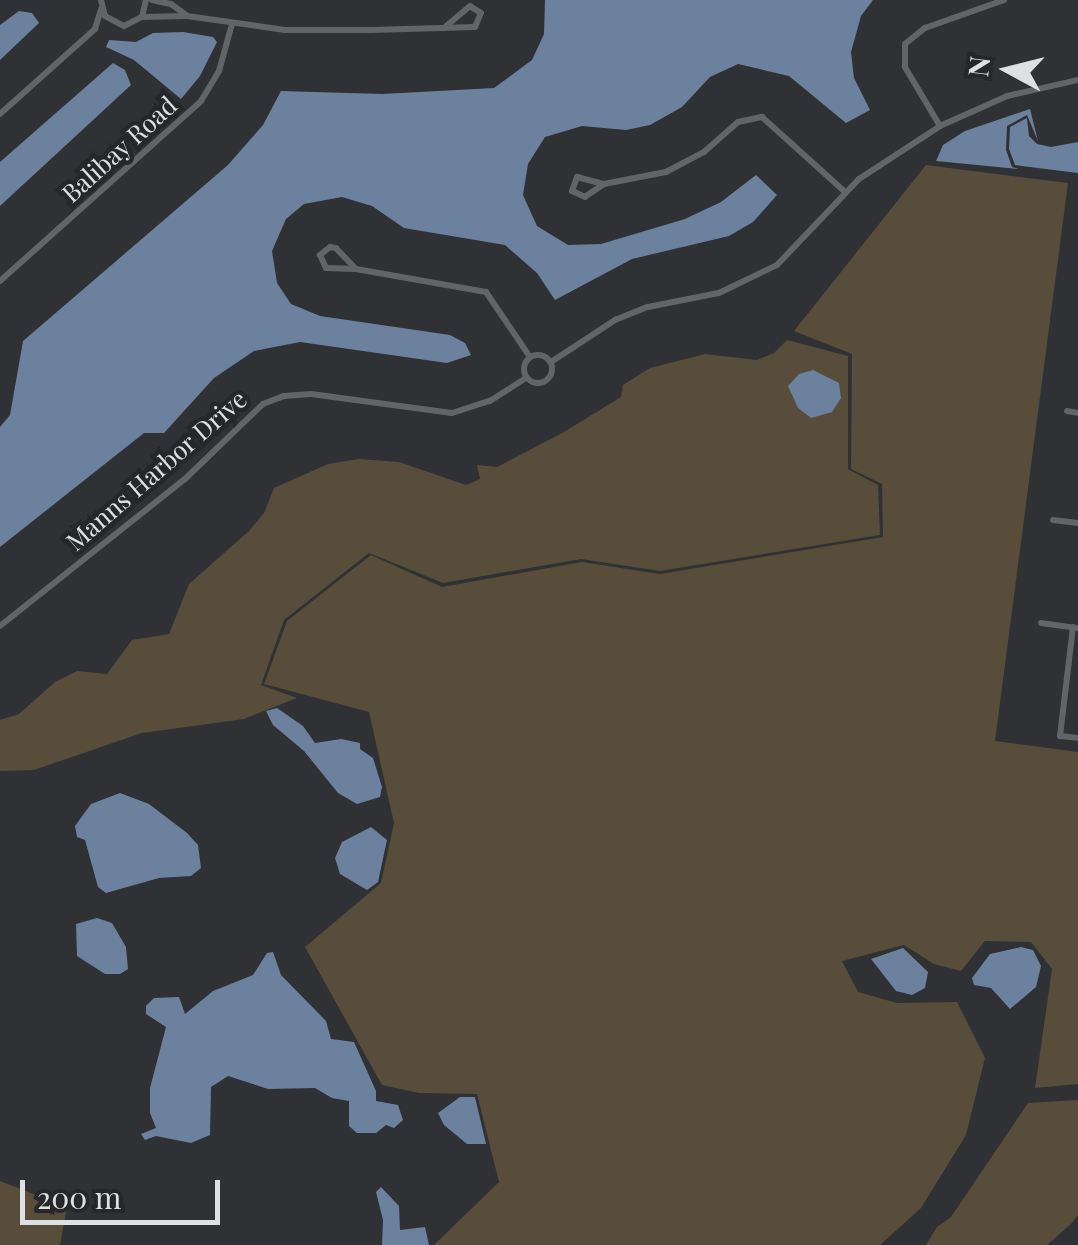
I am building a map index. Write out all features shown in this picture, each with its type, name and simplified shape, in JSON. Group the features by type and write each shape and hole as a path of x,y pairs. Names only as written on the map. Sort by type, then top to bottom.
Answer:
{"street":[{"path":"0,114 94,30 130,25 142,17 149,0 172,5 188,16"},
{"path":"940,126 905,68 906,44 924,28 1004,0"},
{"path":"100,3 117,25"},
{"path":"94,30 100,3"},
{"path":"170,18 172,5"},
{"path":"142,17 188,16 285,30 476,27 481,13 470,6 446,26"},
{"name":"Balibay Road","path":"0,281 201,101 219,71 232,24"},
{"path":"551,362 615,320 648,307 719,293 777,266 845,192 880,163 940,126 1007,96 1078,80"},
{"path":"604,184 585,197 572,191 577,177 604,184 643,179 686,164 738,122 762,117 845,192"},
{"path":"356,268 336,248 330,247 320,255 326,268 356,268 486,292 530,357"},
{"path":"539,355 551,362 553,371 544,383 526,378 525,364 530,357 539,355"},
{"name":"Manns Harbor Drive","path":"0,626 185,479 263,404 284,396 311,394 452,413 490,402 526,378"},
{"path":"1066,411 1078,413"},
{"path":"1053,520 1078,523"},
{"path":"1041,623 1076,628 1060,736 1078,738"}],"shaded area":[{"path":"926,165 1068,183 995,741 1078,752 1078,1084 1035,1088 1052,969 1031,942 985,941 961,971 934,964 904,945 842,961 858,992 897,1003 957,1002 985,1058 966,1135 921,1208 880,1245 434,1245 499,1182 477,1094 419,1093 382,1085 305,947 381,883 394,823 369,712 264,684 287,621 371,555 442,587 582,562 660,574 883,537 882,484 851,469 852,354 794,331"},
{"path":"787,340 848,356 848,469 878,485 880,535 660,571 581,559 443,583 369,553 284,620 261,685 297,698 244,719 142,733 34,770 0,771 0,720 19,714 55,682 77,671 107,674 132,640 169,634 189,584 249,531 264,513 274,488 328,464 359,459 399,462 466,485 480,479 477,465 497,467 564,432 621,397 623,385 650,368 705,354 757,360 774,353"},
{"path":"1078,1100 1078,1215 1072,1223 1047,1245 926,1245 937,1227 951,1217 1028,1103"},
{"path":"0,1181 67,1207 60,1245 0,1245"}],"water":[{"path":"545,0 873,0 861,16 851,52 854,78 870,110 846,123 789,76 738,64 710,77 682,107 650,125 626,130 582,126 545,137 528,164 523,195 537,226 568,245 601,244 685,219 721,202 756,175 777,195 753,222 729,236 632,259 555,300 537,273 505,245 404,228 372,206 342,197 304,204 286,219 272,251 277,283 291,304 320,316 450,335 465,343 471,355 447,363 300,342 254,351 214,378 164,433 144,433 0,547 0,427 10,415 23,341 228,165 263,125 281,91 382,94 494,88 532,60 544,34"},
{"path":"19,11 32,13 39,23 0,60 0,25"},
{"path":"153,33 213,37 217,42 200,76 181,99 134,60 106,47 109,40 136,42"},
{"path":"113,63 125,70 131,85 0,206 0,162"},
{"path":"1030,109 1038,141 1027,115 1007,126 1006,150 1012,167 1019,169 936,161 943,145 965,131"},
{"path":"1027,118 1029,136 1037,144 1051,147 1078,142 1078,173 1015,165 1009,149 1010,127"},
{"path":"813,370 839,383 841,398 832,412 811,418 798,408 788,386 799,374"},
{"path":"277,708 303,726 315,743 341,739 360,743 360,749 373,758 382,787 380,797 357,804 338,793 304,751 273,725 266,711"},
{"path":"120,793 149,804 187,833 198,845 201,868 191,876 159,878 106,893 98,887 85,840 77,837 75,826 91,804"},
{"path":"371,827 387,840 378,882 367,890 340,874 335,858 342,842"},
{"path":"97,918 112,923 126,947 128,969 120,974 105,974 77,956 76,924"},
{"path":"1021,947 1033,950 1041,966 1036,987 1010,1009 991,988 974,985 972,978 990,954"},
{"path":"903,948 928,972 925,988 912,995 896,991 871,959"},
{"path":"273,952 281,975 326,1021 331,1039 354,1042 376,1091 376,1101 398,1105 403,1120 394,1128 386,1125 376,1133 357,1133 349,1126 349,1101 332,1098 315,1088 268,1089 228,1076 211,1087 210,1135 191,1143 156,1136 145,1140 141,1134 156,1128 150,1113 150,1088 166,1027 146,1014 146,1006 154,998 179,997 185,1014 213,991 253,975 267,953"},
{"path":"460,1097 475,1097 486,1144 467,1144 444,1125 438,1113"},
{"path":"381,1187 399,1206 400,1230 425,1227 429,1245 382,1245 383,1220 376,1192"}]}
